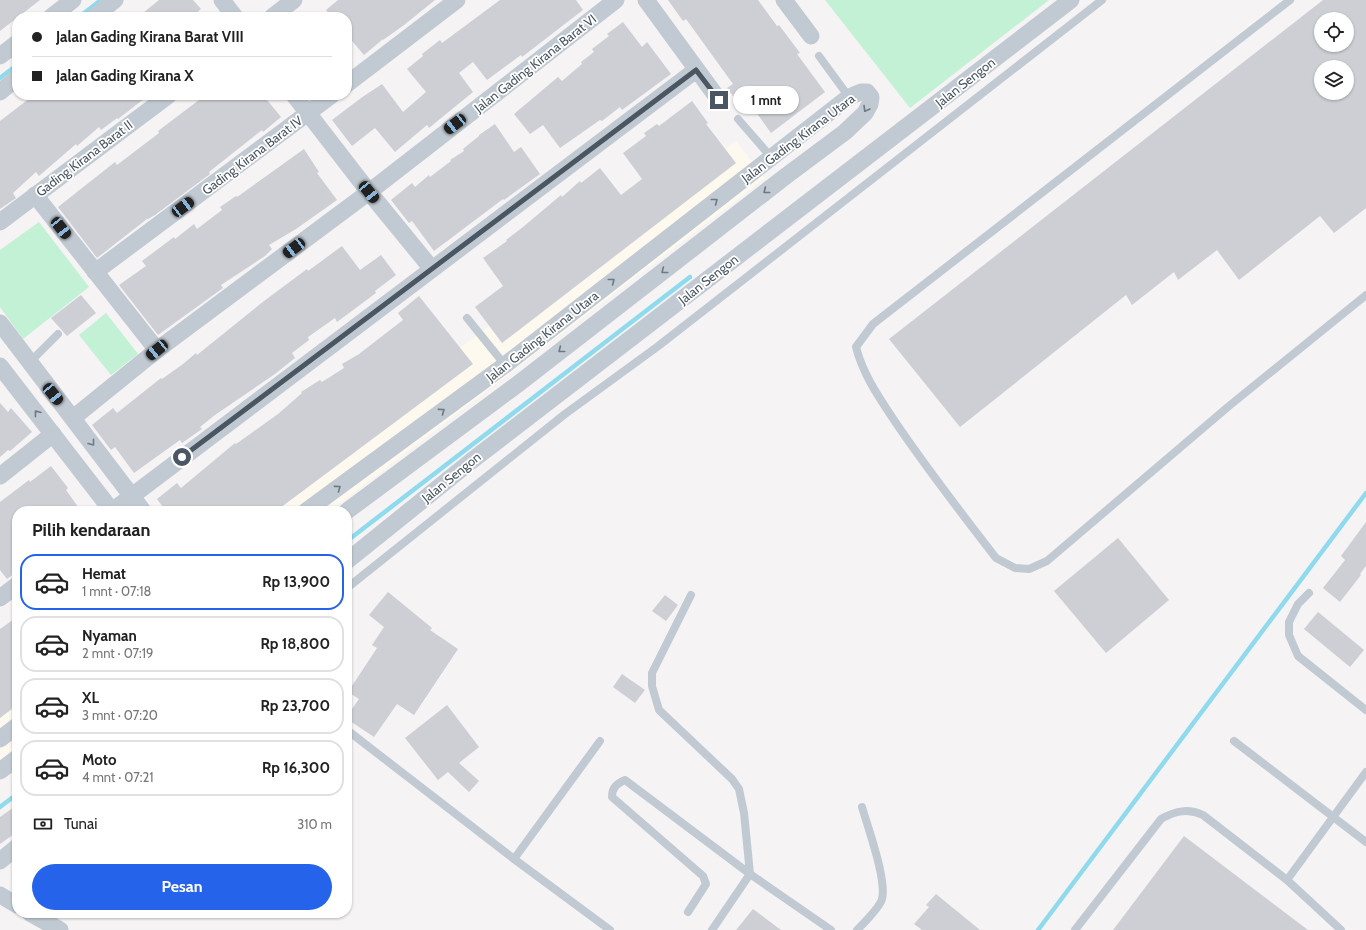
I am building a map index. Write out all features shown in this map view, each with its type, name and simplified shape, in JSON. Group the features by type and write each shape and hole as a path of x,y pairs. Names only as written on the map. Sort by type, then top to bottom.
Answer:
{"street":[{"path":"57,12 73,0"},
{"path":"100,12 115,0"},
{"path":"222,0 231,12"},
{"path":"278,12 294,0"},
{"path":"352,80 457,0"},
{"name":"Jalan Gading Kirana Barat VI","path":"73,418 157,350 369,192 616,0"},
{"path":"646,0 719,100"},
{"path":"784,0 811,36"},
{"name":"Jalan Sengon","path":"352,557 470,462 1071,0"},
{"path":"0,56 12,47"},
{"path":"118,506 696,70"},
{"path":"0,92 12,82"},
{"name":"Jalan Gading Kirana Utara","path":"313,506 505,365 849,97 861,92 867,92 871,97 870,104 865,112 845,132 518,384 352,507"},
{"name":"Gading Kirana Barat II","path":"0,222 162,100"},
{"path":"298,100 369,192 432,269"},
{"name":"Gading Kirana Barat IV","path":"96,272 325,100"},
{"path":"771,157 786,176"},
{"path":"35,195 157,350"},
{"path":"0,323 140,506"},
{"path":"505,365 518,384"},
{"path":"0,366 108,506"},
{"path":"24,396 44,382"},
{"path":"0,476 53,434"},
{"path":"0,598 12,589"},
{"path":"0,739 12,730"},
{"path":"0,771 12,762"},
{"path":"0,861 12,851"},
{"path":"0,895 12,902"},
{"path":"39,918 60,930"}],"lane":[{"path":"352,584 565,414 657,347 1102,0"},
{"path":"1290,0 873,324 856,347 860,364 887,409 916,452 996,558 1015,568 1029,569 1047,561 1229,406 1366,295"},
{"path":"819,56 849,97"},
{"path":"738,119 771,157"},
{"path":"467,318 505,365"},
{"path":"29,362 58,334"},
{"path":"1309,593 1298,604 1289,622 1289,635 1298,656 1366,710"},
{"path":"691,595 652,673 652,686 659,710 732,779 739,789 744,813 750,874 712,930"},
{"path":"352,734 514,859 610,930"},
{"path":"514,859 600,741"},
{"path":"1234,741 1366,842"},
{"path":"1286,880 1366,772"},
{"path":"688,912 706,884 703,876 612,797 612,790 618,783 624,780 750,874 831,930"},
{"path":"857,930 882,900 883,880 862,807"},
{"path":"1076,930 1161,819 1171,813 1185,811 1203,815 1286,880 1341,930"}],"shaded area":[{"path":"736,141 765,178 337,506 249,506"},
{"path":"12,684 12,754 0,763 0,693"}],"green space":[{"path":"825,0 1049,0 910,108"},
{"path":"39,222 89,287 23,339 0,307 0,250"},
{"path":"106,313 138,354 111,375 79,335"}],"building":[{"path":"0,0 40,0 25,12 12,12 12,22 0,31"},
{"path":"159,0 193,0 201,9 198,12 144,12"},
{"path":"338,0 435,0 364,55 352,41 352,12 328,12 326,10"},
{"path":"500,0 576,0 583,10 522,57 521,55 487,80 473,62 459,73 473,92 429,128 427,125 395,152 375,128 352,146 332,120 382,84 403,112 426,92 407,69 423,56 422,54 440,40 442,43"},
{"path":"668,0 758,0 777,26 779,25 800,53 797,54 825,92 771,133 743,94 736,100 727,88 733,84 686,19 683,21"},
{"path":"1323,0 1366,0 1366,208 1334,233 1320,216 1239,280 1217,250 1178,280 1174,272 1132,305 1126,295 960,427 889,339"},
{"path":"623,22 642,47 647,42 671,74 622,110 620,107 602,121 600,120 560,148 543,125 530,134 514,114 558,77 562,81 582,64 581,62 594,52 592,49 609,36 607,34"},
{"path":"27,100 143,100 101,130 99,127 77,146 76,144 39,176 36,172 13,193 16,198 0,209 0,121"},
{"path":"199,100 267,100 281,117 263,132 262,130 209,172 210,174 155,215 147,219 97,258 58,207 115,162 117,165 159,133 158,131"},
{"path":"692,101 708,123 706,124 736,163 502,343 475,307 503,286 483,258 507,241 506,240 561,195 562,197 580,181 581,183 600,168 621,195 642,179 623,153 646,136 644,133 657,124 659,126"},
{"path":"495,124 514,152 521,147 540,174 504,200 503,199 434,251 412,221 409,223 391,200 412,183 415,187 429,175 430,177 451,161 450,160 464,151 463,149 479,135"},
{"path":"304,149 319,172 317,173 337,200 296,229 269,245 272,249 265,256 221,285 223,288 158,335 119,285 146,266 142,261 174,237 175,239 194,224 197,229 222,210 220,207 236,196 237,197"},
{"path":"342,246 360,270 381,255 396,275 375,291 376,293 337,322 335,318 308,337 309,340 292,353 295,358 275,374 215,415 200,427 202,429 182,443 180,440 134,473 115,447 111,450 92,425 113,408 117,413 161,378 162,379 183,364 196,353 197,355 264,301 307,269 308,271"},
{"path":"81,295 96,313 67,336 51,318"},
{"path":"419,296 473,364 283,506 162,506 157,499 177,483 181,488 235,443 236,444 278,414 302,393 301,392 320,380 322,382 344,368 342,364 359,354 403,320 398,313"},
{"path":"0,403 8,412 11,408 32,432 10,451 8,450 0,457"},
{"path":"51,466 68,488 66,490 77,506 12,506 12,575 7,579 0,570 0,502 29,480 30,482"},
{"path":"1366,522 1366,566 1360,574 1361,575 1340,602 1323,588 1345,560 1341,556"},
{"path":"1118,538 1169,600 1106,653 1054,591"},
{"path":"388,592 432,628 430,630 458,649 414,715 397,704 374,737 352,722 352,709 359,699 352,695 352,686 377,648 372,645 384,627 369,615"},
{"path":"665,595 678,605 666,621 652,611"},
{"path":"1318,612 1364,650 1350,667 1304,629"},
{"path":"12,621 12,709 0,718 0,629"},
{"path":"622,674 645,690 635,703 613,687"},
{"path":"447,705 479,747 459,763 479,781 469,792 448,772 438,780 405,738"},
{"path":"12,809 12,836 0,844 0,817"},
{"path":"1184,836 1308,930 1113,930"},
{"path":"936,894 980,930 922,930 914,924 929,907 926,905"},
{"path":"753,909 781,930 736,930"}],"waterway":[{"path":"85,12 101,0"},
{"path":"0,78 12,69"},
{"path":"352,537 690,277"},
{"path":"1038,930 1366,493"},
{"path":"0,807 12,798"}],"route":[{"path":"182,457 696,70 719,100"}]}
